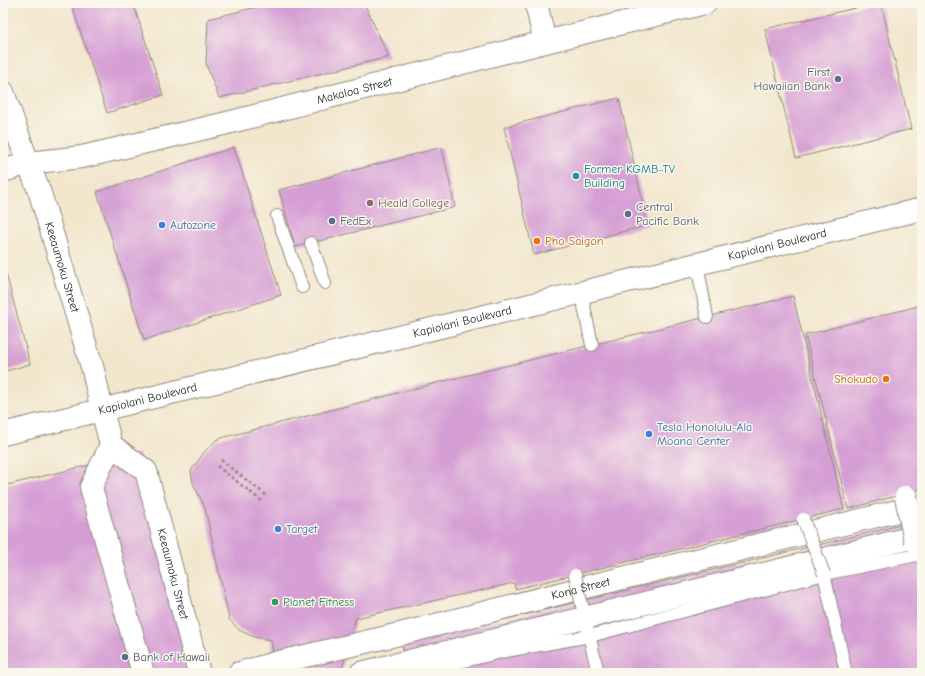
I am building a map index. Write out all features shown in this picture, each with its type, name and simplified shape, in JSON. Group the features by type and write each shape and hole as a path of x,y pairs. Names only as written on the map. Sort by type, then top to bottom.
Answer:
{"street":[{"path":"536,3 545,42"},
{"name":"Makaloa Street","path":"3,171 28,163 82,157 216,126 545,42 705,3"},
{"name":"Keeaumoku Street","path":"3,92 40,193 93,370 111,445 146,471 199,673"},
{"name":"Kapiolani Boulevard","path":"3,434 922,209"},
{"path":"111,445 91,487 143,673"},
{"path":"361,673 920,539 911,498"},
{"name":"Kona Street","path":"239,673 275,663 586,590 911,498"}],"lane":[{"path":"277,216 302,288"},
{"path":"311,243 325,283"},
{"path":"697,264 707,317"},
{"path":"582,292 592,345"},
{"path":"803,519 824,574 846,673"},
{"path":"882,538 920,539"},
{"path":"414,673 506,651 590,636 772,589 824,574 920,539"},
{"path":"647,596 758,571 772,589"},
{"path":"586,590 590,636 598,673"}],"path":[{"path":"221,460 267,496"},
{"path":"217,466 263,502"}],"building":[{"path":"71,3 133,3 163,95 107,113"},
{"path":"273,3 364,3 389,57 219,98 206,64 208,19"},
{"name":"First Hawaiian Bank","path":"881,3 911,129 796,158 765,29"},
{"name":"Former KGMB-TV Building","path":"619,98 648,225 534,255 504,127"},
{"path":"234,147 281,295 144,340 97,192"},
{"path":"442,147 455,207 295,247 279,190"},
{"path":"3,262 30,364 3,372"},
{"path":"793,296 844,509 515,589 514,583 356,618 341,673 267,673 275,663 271,640 254,637 239,630 229,619 205,508 193,483 191,471 205,451 216,440 464,376"},
{"path":"922,305 922,489 848,509 805,335"},
{"path":"139,453 191,669 173,673 3,673 3,486"},
{"path":"922,520 922,673 408,673 402,644"}],"place":[{"name":"First Hawaiian Bank","path":"838,79"},
{"name":"Former KGMB-TV Building","path":"576,176"},
{"name":"Heald College","path":"370,203"},
{"name":"Central Pacific Bank","path":"628,214"},
{"name":"FedEx","path":"332,221"},
{"name":"Autozone","path":"162,225"},
{"name":"Pho Saigon","path":"537,241"},
{"name":"Shokudo","path":"886,379"},
{"name":"Tesla Honolulu-Ala Moana Center","path":"649,434"},
{"name":"Target","path":"278,529"},
{"name":"Planet Fitness","path":"275,602"},
{"name":"Bank of Hawaii","path":"125,657"}]}
